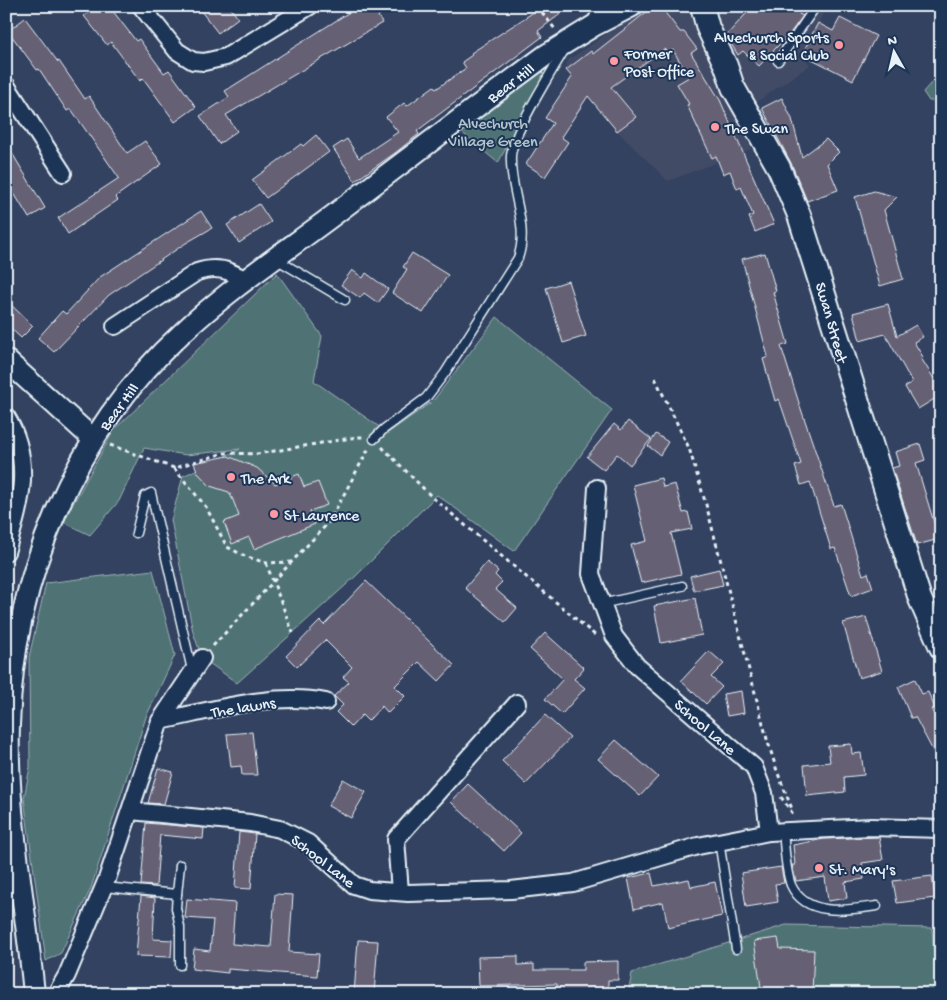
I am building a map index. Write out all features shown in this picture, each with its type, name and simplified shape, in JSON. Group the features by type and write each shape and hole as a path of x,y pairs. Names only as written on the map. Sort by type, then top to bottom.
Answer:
{"main road":[{"name":"Swan Street","path":"702,6 708,28 726,66 733,87 779,168 799,215 920,599 941,648"}],"street":[{"path":"141,6 177,52 193,61 204,62 226,57 310,6"},
{"path":"595,25 603,6"},
{"name":"Bear Hill","path":"34,994 14,827 7,746 10,696 15,660 33,578 55,512 93,439 136,381 161,353 182,332 245,281 522,73 568,41 632,6"},
{"path":"6,85 63,173"},
{"path":"115,326 197,272 206,269 231,272 245,281"},
{"path":"6,360 93,439"},
{"path":"6,416 17,441 23,476 19,508 6,552"},
{"name":"School Lane","path":"597,488 591,574 601,604 617,640 637,666 754,766 776,832"},
{"path":"56,994 71,966 104,887 160,720 202,658"},
{"name":"The lawns","path":"160,720 266,700 304,698 326,702"},
{"path":"400,892 396,839 518,703"},
{"name":"School Lane","path":"131,811 250,823 280,828 308,843 354,885 369,890 400,892 510,890 566,884 591,879 634,863 719,841 776,832 871,827 941,829"}],"lane":[{"path":"778,61 816,6"},
{"path":"374,439 384,429 426,398 445,373 518,258 522,246 522,229 511,155 516,136 568,41"},
{"path":"274,258 345,300"},
{"path":"136,533 145,496 151,493 192,672"},
{"path":"601,604 682,586"},
{"path":"776,832 792,885 802,900 820,908 843,911 877,906"},
{"path":"719,841 736,949"},
{"path":"180,865 176,894 176,908 180,927 180,965"},
{"path":"104,887 176,894"}],"path":[{"path":"537,6 568,41"},
{"path":"655,378 689,448 707,508 776,771 796,819 778,792"},
{"path":"174,468 224,453 257,454 357,436 374,439 433,498 599,638"},
{"path":"93,439 174,468 206,507 227,547 266,563 293,562"},
{"path":"202,658 329,522 374,439"},
{"path":"266,563 293,633"}],"shaded area":[{"path":"649,6 690,6 715,76 751,149 668,181 617,131 565,70 568,60"},
{"path":"712,6 827,6 802,54 810,65 755,103 720,35"}],"green space":[{"name":"Alvechurch Village Green","path":"542,71 544,76 498,163 459,130"},
{"path":"941,72 941,113 934,101 929,101 923,92"},
{"path":"277,273 322,336 314,381 388,433 433,401 497,317 612,410 514,551 437,495 356,576 237,683 202,658 193,632 171,520 183,476 240,449 186,455 144,448 119,501 90,535 63,522 114,430"},
{"path":"153,570 175,655 146,717 91,888 61,953 46,961 24,798 30,767 29,657 46,583"},
{"path":"786,925 932,928 937,994 628,994 632,973"}],"building":[{"path":"97,6 109,6 136,41 139,39 164,73 169,70 196,107 175,122 143,78 140,81 111,42 107,45 84,16"},
{"path":"197,6 229,6 238,18 218,33"},
{"path":"359,6 392,6 378,16 382,23 226,115 237,131 219,144 200,116 229,97 225,91"},
{"path":"543,6 571,6 538,31 542,37 417,131 419,134 395,153 355,181 333,148 347,139 359,158 398,132 386,117 404,103 407,106 434,86 436,89 466,68 462,62 472,55 471,53"},
{"path":"654,6 660,6 680,32 684,32 697,49 691,53 720,100 774,224 755,232 749,217 753,215 741,187 737,189 730,171 723,174 716,156 712,158 687,105 689,104 677,84 689,77 673,50 668,53 664,49 611,87 636,117 617,131 588,96 561,137 568,142 545,177 526,164 553,123 545,118 572,77 566,70 591,51 593,54"},
{"path":"753,6 804,6 799,14 803,16 791,32 759,66 743,51 738,55 726,36"},
{"path":"25,18 59,61 85,99 89,96 127,153 145,141 162,164 115,197 118,200 68,234 58,218 119,178 71,109 67,111 39,69 37,70 8,31"},
{"name":"Alvechurch Sports & Social Club","path":"840,18 876,36 853,80 802,54 818,23 833,31"},
{"path":"782,98 792,119 802,157 826,139 839,152 827,164 838,190 807,201 791,163 762,108"},
{"path":"316,135 329,152 266,198 252,180 301,144 303,146"},
{"path":"6,143 45,208 29,218 6,180"},
{"path":"874,191 897,197 884,210 903,279 880,286 855,197"},
{"path":"259,204 271,222 239,243 227,225"},
{"path":"201,211 212,228 186,243 109,295 54,352 38,338 62,311 66,314 100,277"},
{"path":"412,253 448,275 423,313 392,293 407,269 403,267"},
{"path":"765,253 776,291 773,292 788,344 781,346 799,403 834,506 841,504 863,575 868,573 873,588 851,596 835,548 831,549 810,482 801,485 795,466 801,464 779,399 775,401 763,359 768,357 742,259"},
{"path":"352,270 363,278 366,273 388,289 378,303 364,293 360,298 341,285"},
{"path":"568,281 586,336 563,343 546,288"},
{"path":"6,300 33,326 21,338 6,324"},
{"path":"888,304 897,336 916,325 923,337 914,342 923,357 921,358 941,390 941,395 918,409 905,387 912,382 885,334 860,341 853,313"},
{"path":"628,421 651,439 630,465 617,454 604,470 587,457 614,424 621,430"},
{"path":"656,434 668,442 660,455 648,446"},
{"path":"920,444 925,460 916,463 939,539 917,545 892,468 899,466 895,452"},
{"name":"St Laurence","path":"228,456 257,468 275,484 299,474 304,487 318,482 327,505 310,511 315,524 254,549 249,537 232,544 224,522 239,516 233,500 229,492 210,486 198,473 194,463"},
{"path":"661,478 663,487 675,484 683,513 688,512 692,529 671,533 681,574 641,583 631,545 647,541 633,485"},
{"path":"487,562 498,571 495,575 502,582 495,589 517,608 505,622 465,588"},
{"path":"719,569 723,585 694,591 690,576"},
{"path":"366,581 454,665 439,681 419,662 395,686 405,696 388,713 382,706 368,721 362,715 351,727 336,712 343,705 334,696 349,682 343,677 352,667 325,640 297,667 286,656 320,621 324,625"},
{"path":"695,598 702,635 661,643 654,606"},
{"path":"866,617 882,671 859,678 843,623"},
{"path":"545,633 584,668 574,679 585,688 562,714 545,699 563,679 530,649"},
{"path":"709,651 724,664 711,677 722,687 706,704 681,681"},
{"path":"915,679 922,694 928,692 935,708 931,709 941,727 941,766 915,717 911,718 898,687"},
{"path":"741,691 744,713 727,716 723,694"},
{"path":"545,715 570,738 526,784 502,761"},
{"path":"252,732 257,775 242,775 241,766 231,767 227,734"},
{"path":"616,740 658,777 640,796 598,759"},
{"path":"851,744 852,754 861,753 864,775 844,777 845,792 807,796 804,765 830,762 828,746"},
{"path":"158,768 173,772 164,804 148,803"},
{"path":"343,779 366,792 351,818 328,806"},
{"path":"468,784 521,833 504,851 451,802"},
{"path":"146,823 204,828 203,839 160,835 156,886 141,885"},
{"path":"239,832 255,834 251,889 235,888"},
{"path":"879,837 883,860 862,863 864,879 845,882 847,898 828,901 825,877 796,881 792,865 795,865 793,845 824,839"},
{"path":"781,867 784,883 775,884 778,902 746,907 741,873"},
{"path":"651,873 654,886 689,879 691,887 715,882 722,916 668,928 663,902 634,909 628,878"},
{"path":"932,876 935,898 897,903 893,881"},
{"path":"275,894 293,895 289,952 319,954 317,976 228,969 228,973 192,969 194,949 210,951 213,920 185,918 187,899 235,903 232,944 271,947"},
{"path":"141,896 155,898 153,939 172,940 171,957 136,956"},
{"path":"778,938 780,949 814,950 812,994 762,994 754,941"},
{"path":"358,940 378,941 374,994 354,994"},
{"path":"518,956 518,965 534,964 534,970 583,970 583,962 618,961 618,980 608,980 608,993 557,993 557,984 479,986 478,957"}],"place":[{"name":"Alvechurch Sports & Social Club","path":"839,45"},
{"name":"Former Post Office","path":"614,61"},
{"name":"The Swan","path":"715,127"},
{"name":"The Ark","path":"231,477"},
{"name":"St Laurence","path":"274,514"},
{"name":"St. Mary's","path":"819,868"}]}
